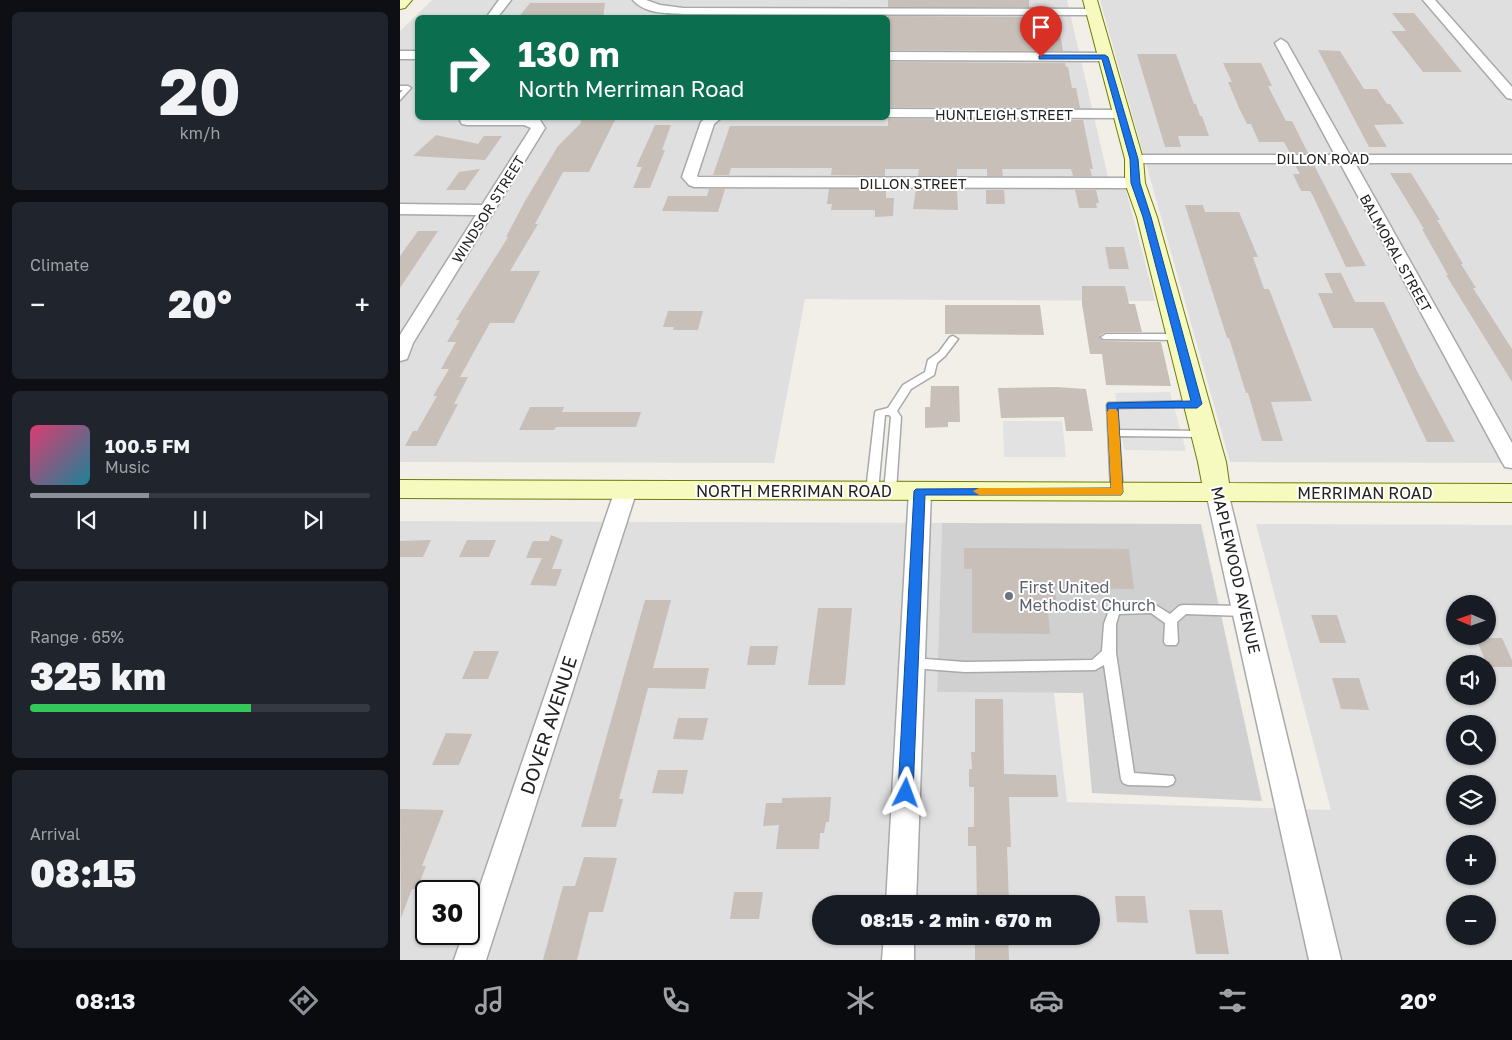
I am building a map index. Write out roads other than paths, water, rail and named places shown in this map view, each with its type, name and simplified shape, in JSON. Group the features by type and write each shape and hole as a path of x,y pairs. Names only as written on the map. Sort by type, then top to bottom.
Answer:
{"street":[{"path":"400,5 405,0"},
{"path":"492,15 505,0"},
{"path":"639,0 658,9 683,11 1085,6"},
{"path":"1429,0 1512,95"},
{"name":"MAPLEWOOD AVENUE","path":"1085,6 1112,114 1121,167 1136,183"},
{"name":"BALMORAL STREET","path":"1281,43 1512,462"},
{"path":"400,54 415,55"},
{"path":"890,56 1097,57"},
{"name":"HUNTLEIGH STREET","path":"890,114 1112,114"},
{"name":"MAPLEWOOD AVENUE","path":"1112,114 1134,159 1136,183 1147,217 1205,434 1325,960"},
{"name":"DILLON STREET","path":"710,120 688,177 691,181 1136,183"},
{"name":"WINDSOR STREET","path":"400,354 407,329 487,210 538,128 537,125 524,121 466,121"},
{"name":"DILLON ROAD","path":"1134,159 1512,159"},
{"path":"400,209 487,210"},
{"name":"NORTH MERRIMAN ROAD","path":"400,489 1217,492"},
{"name":"DOVER AVENUE","path":"470,960 626,490"},
{"path":"901,895 920,491"},
{"name":"MERRIMAN ROAD","path":"1217,492 1512,493"},
{"path":"898,960 899,945"}],"lane":[{"path":"400,88 408,88 400,98"},
{"path":"1106,337 1179,337"},
{"path":"881,491 880,414 892,411 907,387 930,373 932,362 942,354 953,339"},
{"path":"1117,492 1112,405 1197,404"},
{"path":"881,491 896,417 892,411"},
{"path":"1114,433 1205,434"},
{"path":"1168,780 1128,779 1109,653 1110,624 1114,610 1154,608 1170,621 1171,642"},
{"path":"1170,621 1184,609 1245,611"},
{"path":"912,663 965,667 1095,665 1109,653"}],"place":[{"name":"First United Methodist Church","path":"1009,596"}]}
